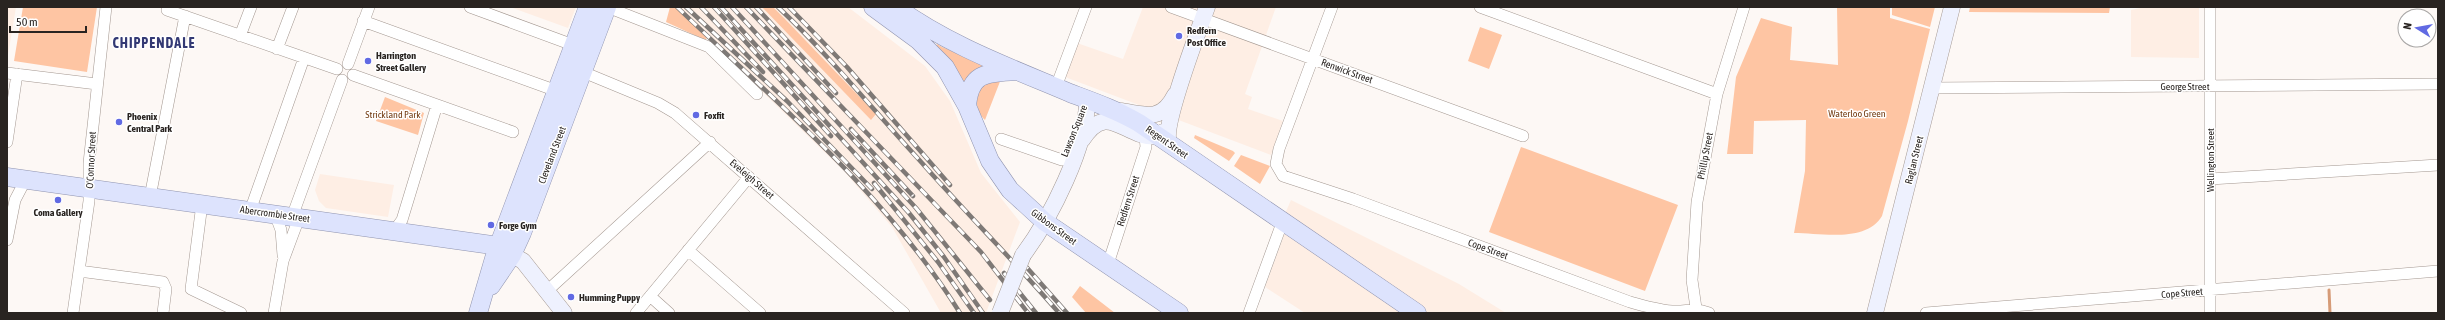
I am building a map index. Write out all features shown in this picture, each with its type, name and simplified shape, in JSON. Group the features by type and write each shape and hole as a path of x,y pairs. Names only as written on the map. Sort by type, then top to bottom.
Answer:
{"main road":[{"name":"Cleveland Street","path":"481,305 505,251 557,91 588,7"},
{"name":"Cleveland Street","path":"505,251 530,213 607,7"},
{"path":"873,7 930,51 951,76 968,106"},
{"name":"Regent Street","path":"896,7 935,33 1056,87 1113,109 1409,311"},
{"path":"968,106 970,90 977,79 990,73 1020,71"},
{"name":"Gibbons Street","path":"968,106 992,164 1010,190 1041,219 1179,313"},
{"name":"Abercrombie Street","path":"7,177 394,231 505,251"}],"street":[{"name":"O'Connor Street","path":"73,313 87,219 89,163 106,7"},
{"path":"240,36 251,7"},
{"path":"277,49 293,7"},
{"path":"348,64 369,7"},
{"path":"470,7 574,45"},
{"path":"607,7 709,47 757,94"},
{"path":"1056,87 1086,7"},
{"name":"Renwick Street","path":"1171,7 1205,13 1313,58 1523,136"},
{"path":"1313,58 1332,7"},
{"path":"1480,7 1717,94"},
{"name":"Phillip Street","path":"1696,308 1692,280 1697,202 1717,94 1744,7"},
{"name":"Raglan Street","path":"1875,313 1952,7"},
{"name":"Wellington Street","path":"2210,7 2210,313"},
{"path":"167,8 240,36 337,69"},
{"name":"Redfern Street","path":"1108,264 1146,147 1158,139 1172,116 1179,86 1205,13"},
{"path":"150,197 185,16"},
{"path":"364,21 557,91"},
{"path":"250,211 304,58"},
{"name":"Cope Street","path":"1313,58 1276,164 1283,176 1353,199 1630,302 1674,311 1696,308 1709,313"},
{"path":"341,64 348,64 352,68 353,75 348,80 342,80 337,76 337,69 341,64"},
{"name":"Eveleigh Street","path":"583,72 658,103 675,113 749,176 904,313"},
{"path":"7,142 12,74 97,84"},
{"path":"353,75 513,132"},
{"path":"274,313 283,262 296,217 342,80"},
{"name":"George Street","path":"1931,88 2438,84"},
{"path":"1113,109 1144,115 1156,114 1169,105 1179,86"},
{"name":"Lawson Square","path":"1041,219 1078,146 1086,116 1087,99"},
{"name":"Lawson Square","path":"1041,219 1079,114 1087,99"},
{"path":"394,231 402,220 415,183 437,105"},
{"path":"1078,146 1091,128 1106,120 1116,122 1158,139"},
{"path":"1001,139 1062,160"},
{"path":"547,291 710,142"},
{"path":"2210,179 2438,165"},
{"path":"636,313 749,176"},
{"path":"7,240 15,200 26,179"},
{"path":"202,204 191,289 193,292 241,313"},
{"path":"275,214 282,231 283,262"},
{"path":"1000,313 1023,255 1030,231 1041,219"},
{"path":"1249,313 1282,223"},
{"path":"688,250 760,313"},
{"name":"Abercrombie Street","path":"505,251 523,261 564,313"},
{"path":"80,271 162,282 166,289 163,313"},
{"name":"Cope Street","path":"1926,313 2438,272"},
{"path":"650,296 669,313"}],"shaded area":[{"path":"7,7 16,7 7,61"},
{"path":"510,7 576,7 568,28"},
{"path":"675,7 848,7 925,66 950,101 981,173 1020,222 986,313 941,313 892,227 843,170"},
{"path":"1143,7 1276,7 1245,94 1252,97 1248,109 1283,121 1271,155 1065,77 1077,43 1123,59"},
{"path":"2145,7 2199,7 2199,58 2131,57 2131,10"},
{"path":"320,174 394,185 388,217 326,208 319,201 315,190"},
{"path":"1291,200 1459,284 1506,313 1305,313 1265,287 1283,238 1280,225"}],"green space":[{"path":"23,7 97,7 87,72 14,61"},
{"path":"670,7 675,7 707,38 705,40 666,22"},
{"path":"762,7 773,7 784,18 876,114 871,120"},
{"name":"Waterloo Green","path":"1837,7 1890,7 1890,18 1930,29 1908,121 1882,216 1875,224 1865,230 1854,233 1829,235 1794,233 1805,171 1806,120 1754,121 1753,154 1727,154 1736,77 1761,18 1792,27 1790,60 1838,65"},
{"path":"1892,7 1935,7 1930,27 1892,15"},
{"path":"1970,7 2110,7 2109,13 1969,12"},
{"path":"1480,27 1502,35 1489,69 1468,61"},
{"path":"937,44 996,69 963,86 935,48"},
{"path":"1001,79 985,120 979,112 977,105 978,87"},
{"name":"Strickland Park","path":"385,97 424,113 418,135 376,121"},
{"path":"1195,135 1235,153 1229,161 1194,138"},
{"path":"1521,147 1678,205 1645,291 1489,232"},
{"path":"1241,155 1270,166 1260,184 1234,166"},
{"path":"1080,286 1115,313 1086,313 1072,297"}],"waterway":[{"path":"2329,290 2330,313"}],"railway":[{"path":"677,7 828,151 864,189 899,228 931,270 960,313"},
{"path":"686,7 787,101 872,189"},
{"path":"701,7 763,72"},
{"path":"714,7 831,136"},
{"path":"721,7 909,213 944,257 983,313"},
{"path":"732,7 916,208 990,300"},
{"path":"746,7 981,252 1028,313"},
{"path":"756,7 836,93"},
{"path":"778,7 834,64 939,182 1059,313"},
{"path":"789,7 847,67 950,185"},
{"path":"851,129 913,196"},
{"path":"874,183 938,262 974,313"},
{"path":"1022,262 1067,313"},
{"path":"1004,273 1036,313"}],"place":[{"name":"Redfern Post Office","path":"1179,36"},
{"name":"Harrington Street Gallery","path":"368,61"},
{"name":"Foxfit","path":"696,115"},
{"name":"Phoenix Central Park","path":"119,122"},
{"name":"Coma Gallery","path":"58,200"},
{"name":"Forge Gym","path":"491,225"},
{"name":"Humming Puppy","path":"571,297"}],"district":[{"name":"CHIPPENDALE","path":"154,43"}]}
